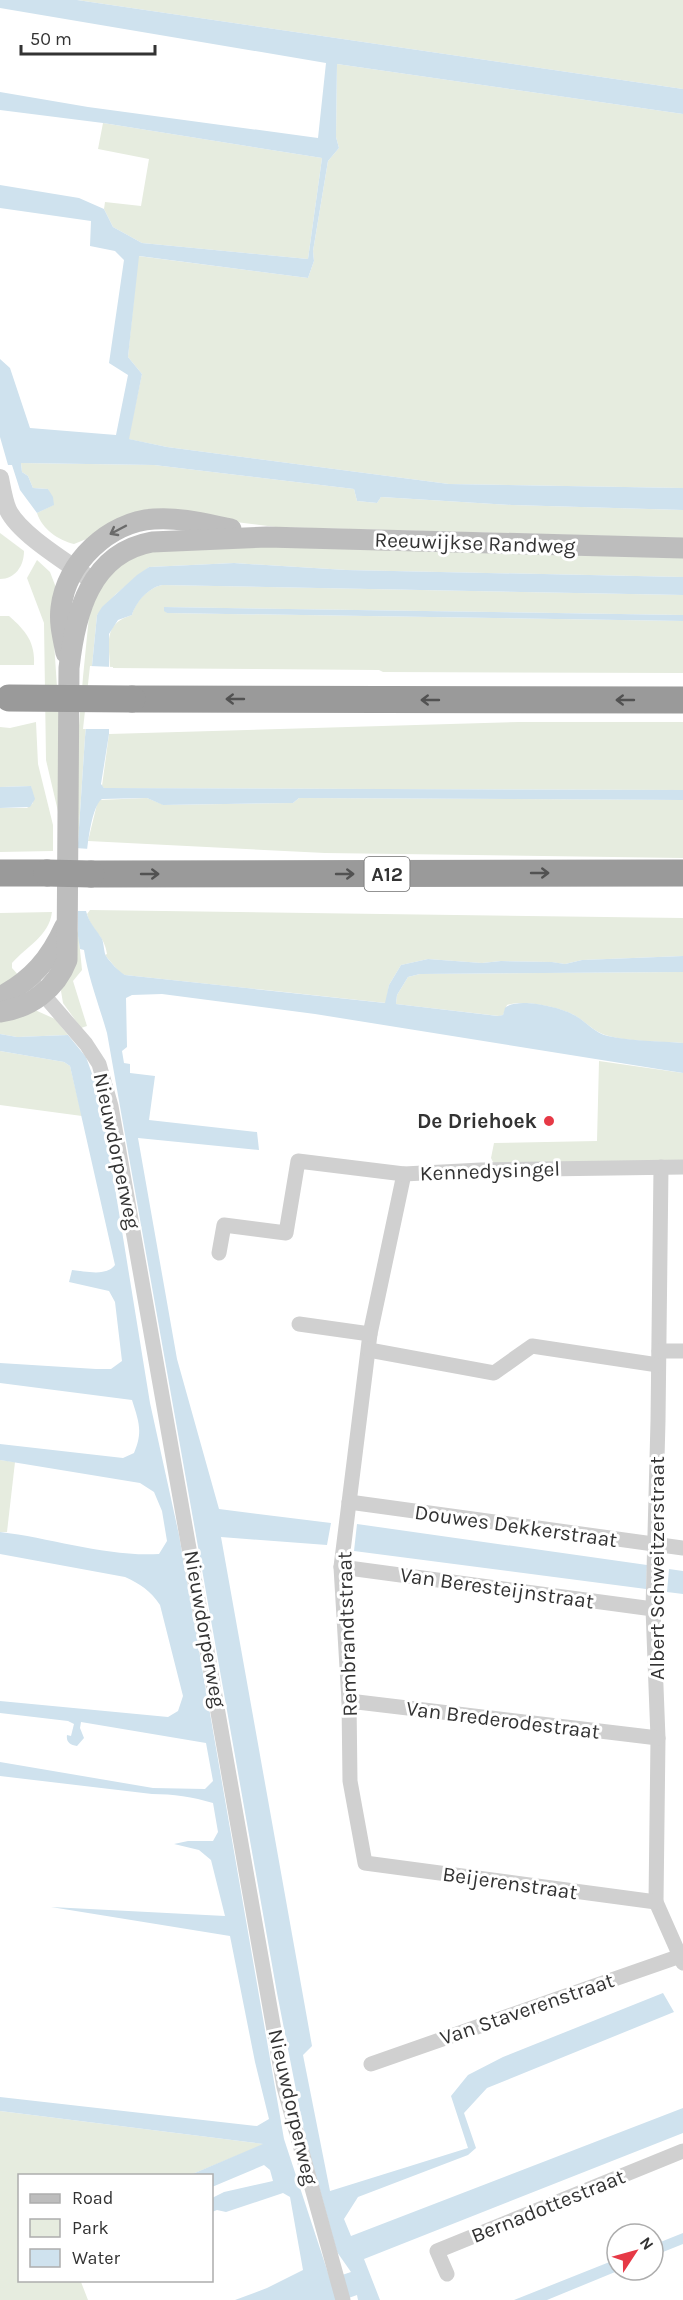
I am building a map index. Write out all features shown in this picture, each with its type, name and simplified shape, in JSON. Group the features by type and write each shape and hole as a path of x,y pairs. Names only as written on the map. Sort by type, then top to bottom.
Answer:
{"highway":[{"path":"4,698 683,700"},
{"name":"A12","path":"0,873 683,873"}],"main road":[{"name":"Reeuwijkse Randweg","path":"69,668 61,626 64,590 75,568 86,554 107,537 121,528 144,520 180,519 267,537"},
{"name":"Reeuwijkse Randweg","path":"0,1012 24,1005 36,986 67,922 69,668 78,622 93,581 113,558 129,548 144,543 184,539 267,537 683,548"},
{"name":"Reeuwijkse Randweg","path":"0,997 36,986"}],"street":[{"path":"0,478 8,510 19,524 40,543 93,581"},
{"name":"Nieuwdorperweg","path":"36,986 86,1044 99,1064 111,1106 284,2087 342,2300"},
{"name":"Kennedysingel","path":"219,1253 224,1225 286,1233 298,1161 404,1174 481,1170 683,1167"},
{"name":"Albert Schweitzerstraat","path":"661,1167 653,1609 658,1738 656,1902 682,1958"},
{"name":"Rembrandtstraat","path":"365,1863 350,1781 349,1701 341,1568 370,1334 404,1174"},
{"path":"299,1324 370,1334"},
{"path":"369,1350 494,1373 532,1346 658,1358 683,1351"},
{"name":"Douwes Dekkerstraat","path":"349,1502 655,1546 683,1548"},
{"name":"Van Beresteijnstraat","path":"341,1568 653,1609"},
{"name":"Van Brederodestraat","path":"349,1701 658,1738"},
{"name":"Beijerenstraat","path":"365,1863 656,1902"},
{"name":"Van Staverenstraat","path":"371,2064 682,1958"},
{"name":"Bernadottestraat","path":"447,2274 437,2250 683,2151"}],"green space":[{"path":"77,0 683,0 683,89"},
{"path":"337,64 683,114 683,488 449,484 167,447 128,439 142,374 128,357 138,256 308,278 314,261 313,251 328,161 339,148 336,137"},
{"path":"103,123 322,158 308,259 142,243 113,227 104,209 105,202 141,206 149,159 98,149"},
{"path":"21,463 154,465 354,489 357,501 377,503 381,497 512,505 683,510 683,538 276,527 154,512 74,544 57,537 39,519 37,513 53,505 48,489 33,488 28,476 22,472"},
{"path":"0,533 24,551 18,571 10,577 0,579"},
{"path":"248,546 683,558 683,577 346,570 234,563 149,567 116,594 97,615 85,737 78,843 78,738 83,677 89,616 103,580 138,552"},
{"path":"37,560 50,572 55,585 54,642 60,733 60,820 46,760 44,623 27,578"},
{"path":"162,585 683,595 683,615 164,607 167,613 683,621 683,673 110,668 109,642 112,629 116,623 132,615 136,605 147,592"},
{"path":"0,616 9,616 25,632 33,650 34,665 0,665"},
{"path":"36,722 38,764 53,825 53,851 0,852 0,808 27,808 33,803 31,786 0,787 0,727 10,728"},
{"path":"519,722 683,722 683,790 104,788 102,786 109,734"},
{"path":"147,798 164,805 293,803 299,798 683,800 683,858 325,853 88,841 98,800"},
{"path":"90,910 683,918 683,956 582,960 565,964 501,961 482,963 428,959 401,965 389,985 386,1003 125,975 120,973 105,955 107,954 103,942 87,914"},
{"path":"52,912 47,928 12,963 12,968 20,977 0,986 0,913"},
{"path":"78,930 82,970 73,981 87,1026 81,1028 63,1003 61,991"},
{"path":"683,972 683,1043 633,1040 605,1035 568,1012 531,1003 507,1005 503,1015 499,1016 396,1004 397,995 408,977 420,974"},
{"path":"35,1010 55,1019 68,1035 17,1037 0,1034 0,1018"},
{"path":"0,1051 64,1062 70,1066 82,1116 0,1105"},
{"path":"599,1061 683,1073 683,1161 494,1164 491,1158 494,1143 597,1141"},
{"path":"0,1460 15,1462 7,1532 0,1532"},
{"path":"0,2111 265,2144 192,2174 18,2174 18,2282 81,2282 88,2300 0,2300"}],"water":[{"path":"0,0 77,0 683,89 683,114 337,64 336,137 339,148 328,161 313,251 314,261 308,278 139,256 128,357 142,374 129,439 167,447 449,484 683,488 683,510 512,505 381,497 377,503 357,501 354,489 154,465 21,463 22,472 28,476 33,488 48,489 53,497 54,505 37,513 20,490 12,465 8,465 0,437 0,359 10,368 30,428 116,435 128,375 109,363 124,260 115,251 90,246 91,221 0,208 0,185 79,198 104,209 113,227 142,243 308,259 322,158 103,123 0,110 0,92 88,107 318,138 326,63 0,8"},
{"path":"234,563 346,570 683,577 683,595 162,585 147,592 136,605 132,615 118,620 109,634 109,734 101,784 104,788 683,790 683,800 299,798 293,803 163,805 147,798 102,799 97,806 89,834 85,870 86,911 102,939 106,956 125,975 385,1003 389,985 401,965 428,959 482,963 501,961 565,964 582,960 683,956 683,972 420,974 408,977 397,995 396,1004 498,1016 503,1015 505,1008 518,1003 548,1006 572,1014 598,1032 608,1036 683,1043 683,1073 315,1014 162,994 132,995 126,998 127,1047 122,1051 124,1063 130,1064 130,1073 155,1076 149,1120 257,1132 259,1150 138,1138 177,1359 219,1509 331,1523 327,1545 221,1537 312,2046 303,2055 330,2191 468,2148 451,2096 468,2075 503,2057 663,1993 674,2012 487,2088 464,2113 476,2148 468,2155 358,2197 344,2219 351,2236 683,2108 683,2133 364,2259 380,2300 358,2300 357,2295 343,2300 235,2300 267,2288 303,2270 290,2197 283,2193 226,2212 213,2212 213,2198 224,2192 273,2181 270,2170 264,2165 213,2187 213,2174 192,2174 263,2144 0,2111 0,2097 257,2126 269,2119 255,2062 230,1936 51,1907 225,1916 211,1860 199,1850 174,1844 188,1841 213,1841 218,1832 213,1803 175,1795 0,1776 0,1762 153,1788 205,1789 213,1781 206,1743 81,1722 80,1728 84,1738 77,1746 70,1744 67,1740 67,1735 71,1736 74,1724 68,1721 0,1713 0,1701 168,1717 178,1711 183,1696 160,1605 144,1588 125,1577 0,1554 0,1532 119,1553 159,1554 167,1541 162,1511 154,1492 140,1483 0,1460 0,1444 123,1458 134,1453 139,1433 132,1400 0,1383 0,1363 111,1369 122,1361 115,1302 109,1291 69,1282 72,1270 101,1272 115,1265 70,1066 64,1062 0,1051 0,1034 17,1037 68,1035 86,1057 100,1096 150,1403 179,1535 284,2139 330,2279 351,2272 337,2252 305,2136 277,1993 107,1033 84,950 80,949 78,936 78,843 85,737 97,615 102,607 149,567"},
{"path":"164,607 683,615 683,621 167,613"},
{"path":"31,786 35,799 30,807 0,808 0,787"},
{"path":"357,1524 647,1565 646,1589 354,1551"},
{"path":"669,1569 683,1571 683,1594 667,1592"},
{"path":"683,2233 683,2244 665,2251 665,2240"},
{"path":"605,2264 605,2276 547,2300 514,2300"}],"pier":[{"path":"90,666 113,667 112,729 83,729"},
{"path":"75,848 90,849 89,911 75,911"}],"place":[{"name":"De Driehoek","path":"549,1121"}]}
